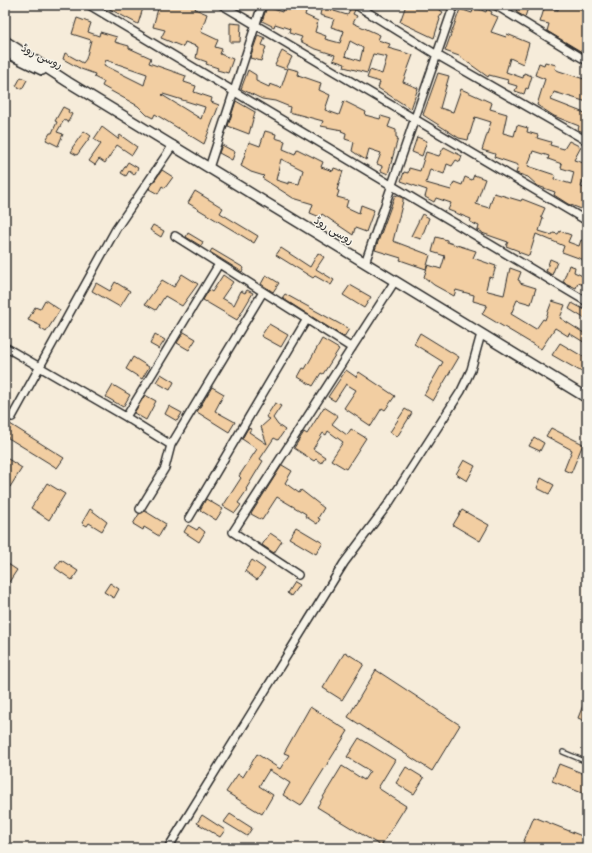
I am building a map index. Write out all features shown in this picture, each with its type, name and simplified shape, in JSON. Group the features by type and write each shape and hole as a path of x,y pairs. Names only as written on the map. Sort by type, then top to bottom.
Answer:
{"main road":[{"name":"روسی روڈ","path":"5,41 15,46 68,82 587,398"},
{"name":"روسی روڈ","path":"5,52 68,82"}],"street":[{"path":"90,5 587,302"},
{"path":"222,5 256,24 415,121 587,221"},
{"path":"209,168 233,90 262,5"},
{"path":"356,5 437,55 587,141"},
{"path":"365,263 454,5"},
{"path":"495,5 587,61"},
{"path":"12,417 116,229 173,146"},
{"path":"175,236 352,348"},
{"path":"126,417 219,264"},
{"path":"298,575 233,532 395,281"},
{"path":"140,508 166,468 170,445 263,292"},
{"path":"188,518 306,319"},
{"path":"168,848 344,563 389,503 461,391 470,370 481,334"},
{"path":"5,347 126,417 170,445"}],"lane":[{"path":"563,752 587,762"}],"building":[{"path":"102,5 144,5 138,24"},
{"path":"159,5 190,5 207,14 201,32 218,40 215,47 222,49 220,54 233,59 228,73 217,70 218,68 206,64 207,62 196,58 198,47 185,42 183,47 161,38 165,30 153,27"},
{"path":"289,5 308,5 305,15 318,21 315,32 326,36 325,39 340,43 344,31 331,27 334,19 320,15 322,5 333,5 331,8 334,9 334,11 347,15 351,8 355,10 353,14 357,16 353,23 380,35 378,40 390,44 388,48 413,55 403,82 418,88 411,109 378,88 380,82 367,78 370,70 382,74 387,57 373,54 367,73 344,67 345,64 333,60 335,55 313,48 300,41 302,37 289,33 290,29 275,24 274,27 262,21 267,7 282,12 283,8 289,10","holes":["350,41 363,48 360,61 345,56"]},
{"path":"406,5 431,5 443,12 439,18 440,19 434,38 400,22"},
{"path":"518,5 529,5 525,17 516,12"},
{"path":"559,5 587,5 587,55 547,31 549,24 540,22 545,6 558,10"},
{"path":"474,7 486,12 487,9 492,12 491,14 498,17 491,32 506,37 507,34 529,43 523,64 510,58 506,72 523,78 524,73 532,76 528,89 526,88 524,94 515,91 517,86 507,83 508,80 489,75 488,77 459,56 445,51 460,9 472,13"},
{"path":"77,18 91,23 88,32 99,36 100,32 117,37 115,42 129,46 129,48 151,58 149,63 186,76 184,82 196,86 194,92 212,98 211,102 219,105 204,144 155,114 153,118 147,115 138,106 102,86 104,82 94,77 95,74 81,69 63,59 65,53 83,63 86,59 91,40 72,34","holes":["106,60 147,74 144,85 104,65","163,94 205,107 201,119 162,95"]},
{"path":"230,23 241,24 240,42 230,42"},
{"path":"258,35 265,38 262,45 266,47 261,61 250,58"},
{"path":"282,51 292,57 286,69 275,65"},
{"path":"545,62 556,65 555,69 559,71 587,80 587,102 554,92 551,100 587,114 587,125 584,132 578,130 579,126 554,116 537,105 545,79 535,75 539,63 544,65"},
{"path":"288,68 299,71 298,75 321,83 319,90 330,95 325,110 339,115 344,101 366,112 365,115 380,119 381,116 391,119 388,127 396,130 396,137 398,138 388,174 381,171 382,166 377,164 381,153 369,149 366,160 352,151 354,142 345,139 346,133 341,131 342,130 321,126 323,121 289,112 290,107 275,101 262,99 241,89 248,70 256,75 256,81 269,87 270,84 281,88"},
{"path":"438,73 449,76 440,108 453,112 461,89 492,103 490,109 507,114 503,133 514,136 517,125 528,128 527,132 538,135 537,138 551,142 550,145 564,149 569,141 581,147 574,160 587,164 587,178 584,177 581,187 587,189 587,207 585,206 584,210 568,204 554,195 555,192 538,186 528,177 516,173 518,165 494,157 495,154 482,150 491,122 475,117 468,140 459,138 423,115","holes":["533,151 549,156 548,159 562,164 561,168 574,172 571,184 554,179 555,175 528,166"]},
{"path":"21,77 27,80 22,89 16,86"},
{"path":"236,101 255,112 249,134 228,126"},
{"path":"63,107 69,110 68,112 72,114 68,122 64,120 57,132 63,134 58,146 46,140 50,133 52,133 57,122 55,121"},
{"path":"102,127 118,139 120,135 137,147 132,155 117,145 105,163 99,159 95,165 89,161 101,144 94,139"},
{"path":"84,131 91,136 77,155 71,152 73,149 72,148"},
{"path":"265,131 276,134 275,138 285,141 283,149 295,154 297,149 323,162 321,167 333,171 334,168 343,171 337,190 339,191 337,197 348,200 346,207 359,213 361,205 374,210 366,232 355,228 353,235 322,214 320,217 310,213 313,204 293,198 262,178 264,176 251,172 241,166 249,142 260,146","holes":["281,159 303,170 299,184 289,182 289,184 276,180"]},
{"path":"417,137 427,141 422,156 412,152"},
{"path":"222,145 235,152 232,160 219,153"},
{"path":"444,147 462,156 460,162 456,160 452,166 447,164 444,174 430,169 426,183 451,190 454,182 462,185 465,177 472,180 474,175 485,179 476,204 489,208 494,193 521,201 522,199 545,208 541,217 543,218 539,231 552,235 553,233 558,234 560,231 571,235 568,242 579,246 581,240 587,242 587,261 562,252 564,246 536,234 529,256 518,252 519,251 506,246 508,242 482,233 478,230 479,226 470,222 471,219 448,210 451,203 436,198 434,202 425,197 427,190 401,181 404,172 408,173 409,168 420,171 426,152 439,156"},
{"path":"128,162 138,168 134,175 129,171 126,176 121,173"},
{"path":"162,170 173,177 165,188 162,186 158,194 149,189"},
{"path":"195,191 223,208 220,213 258,236 254,243 188,203"},
{"path":"395,195 403,198 403,201 393,241 430,255 426,269 400,260 401,258 375,250"},
{"path":"422,214 429,218 421,239 411,236"},
{"path":"153,225 164,231 161,237 150,230"},
{"path":"188,233 203,242 201,246 186,237"},
{"path":"436,237 476,251 473,258 496,266 492,278 489,277 486,289 488,291 504,295 510,268 521,272 518,280 520,283 536,288 531,304 517,300 511,314 536,329 543,319 545,320 552,301 565,305 560,318 587,335 587,344 569,333 568,336 555,328 541,349 482,314 487,305 473,301 474,295 456,290 454,296 434,285 424,277 428,265 441,269 445,256 432,252"},
{"path":"281,248 310,267 318,253 324,257 316,269 334,280 331,285 315,276 313,278 276,255"},
{"path":"212,249 244,268 242,272 210,252"},
{"path":"550,259 557,262 552,275 546,271"},
{"path":"569,265 575,267 574,272 587,278 587,286 578,283 576,288 563,282"},
{"path":"182,274 198,284 182,306 165,296 156,310 145,304 162,280 174,287"},
{"path":"223,275 233,282 222,298 234,305 241,291 245,293 247,290 253,293 237,320 203,300 209,290 212,292"},
{"path":"266,275 279,283 273,292 261,284"},
{"path":"115,282 130,291 120,307 92,291 96,283 110,291"},
{"path":"350,285 371,297 364,308 343,295"},
{"path":"285,294 349,329 344,337 282,298"},
{"path":"45,300 60,310 46,332 40,328 41,326 28,320 35,307 40,309"},
{"path":"572,303 587,311 587,320 569,309"},
{"path":"269,324 288,335 281,347 261,336"},
{"path":"184,332 196,339 189,350 177,343"},
{"path":"420,333 459,357 433,401 424,395 443,362 414,344"},
{"path":"155,334 165,340 159,349 150,344"},
{"path":"322,339 339,349 323,374 321,373 313,386 298,377 303,368 305,369"},
{"path":"560,343 587,359 587,375 552,355"},
{"path":"133,357 149,367 142,379 126,369"},
{"path":"346,370 356,377 359,372 395,396 385,410 382,408 371,426 344,408 356,390 346,384 335,401 328,397"},
{"path":"161,374 174,382 170,390 156,382"},
{"path":"113,385 130,395 123,407 106,397"},
{"path":"212,387 224,394 215,411 235,422 229,432 197,412"},
{"path":"145,395 156,401 146,420 134,413"},
{"path":"275,403 281,406 273,418 278,425 285,430 278,440 274,438 260,459 263,461 238,503 241,505 235,513 223,506 241,478 239,476 257,449 242,439 248,428 251,429 249,432 267,444 261,427 270,419 266,417"},
{"path":"169,406 182,413 177,421 165,414"},
{"path":"324,407 338,416 332,424 347,435 351,429 366,438 346,469 331,460 343,442 328,431 326,435 323,433 313,449 325,457 321,463 316,459 314,461 294,448 304,432 307,434"},
{"path":"405,409 412,413 397,437 390,432"},
{"path":"10,424 64,458 57,468 5,436 5,432"},
{"path":"551,428 583,444 571,473 564,470 572,450 546,436"},
{"path":"534,437 544,443 540,451 529,446"},
{"path":"5,457 22,468 10,487 5,484"},
{"path":"464,460 475,466 467,481 456,474"},
{"path":"282,465 292,471 285,483 299,493 301,490 324,508 318,518 320,519 317,524 305,516 306,514 277,497 262,520 251,514"},
{"path":"541,478 554,485 549,494 537,488"},
{"path":"47,483 65,494 49,520 31,508"},
{"path":"206,499 223,509 216,520 200,510"},
{"path":"90,509 107,522 102,531 89,523 87,526 82,523"},
{"path":"462,510 489,525 480,541 453,525"},
{"path":"145,511 166,524 159,536 144,527 143,530 133,524 139,514"},
{"path":"188,525 197,530 199,527 205,532 199,542 184,532"},
{"path":"296,527 323,543 316,554 289,538"},
{"path":"270,533 282,541 274,553 262,545"},
{"path":"61,560 78,571 72,580 55,568"},
{"path":"252,560 265,569 257,580 245,571"},
{"path":"5,562 17,570 5,588"},
{"path":"294,582 299,585 291,596 287,593"},
{"path":"110,583 119,589 114,598 104,592"},
{"path":"345,652 364,664 342,700 323,688"},
{"path":"376,670 460,725 432,771 348,717"},
{"path":"587,695 587,722 578,718"},
{"path":"310,707 348,731 301,806 283,795 290,783 269,770 259,786 273,795 262,814 226,792 238,774 243,777 257,754 280,769 289,755 284,753"},
{"path":"359,738 395,760 378,788 406,806 381,846 317,807 342,766 364,780 370,771 347,757"},
{"path":"559,764 587,775 587,795 552,781"},
{"path":"406,767 424,778 414,794 396,783"},
{"path":"230,814 252,828 247,836 224,822"},
{"path":"202,815 225,830 220,837 197,823"},
{"path":"534,817 587,838 587,848 521,848"}]}
